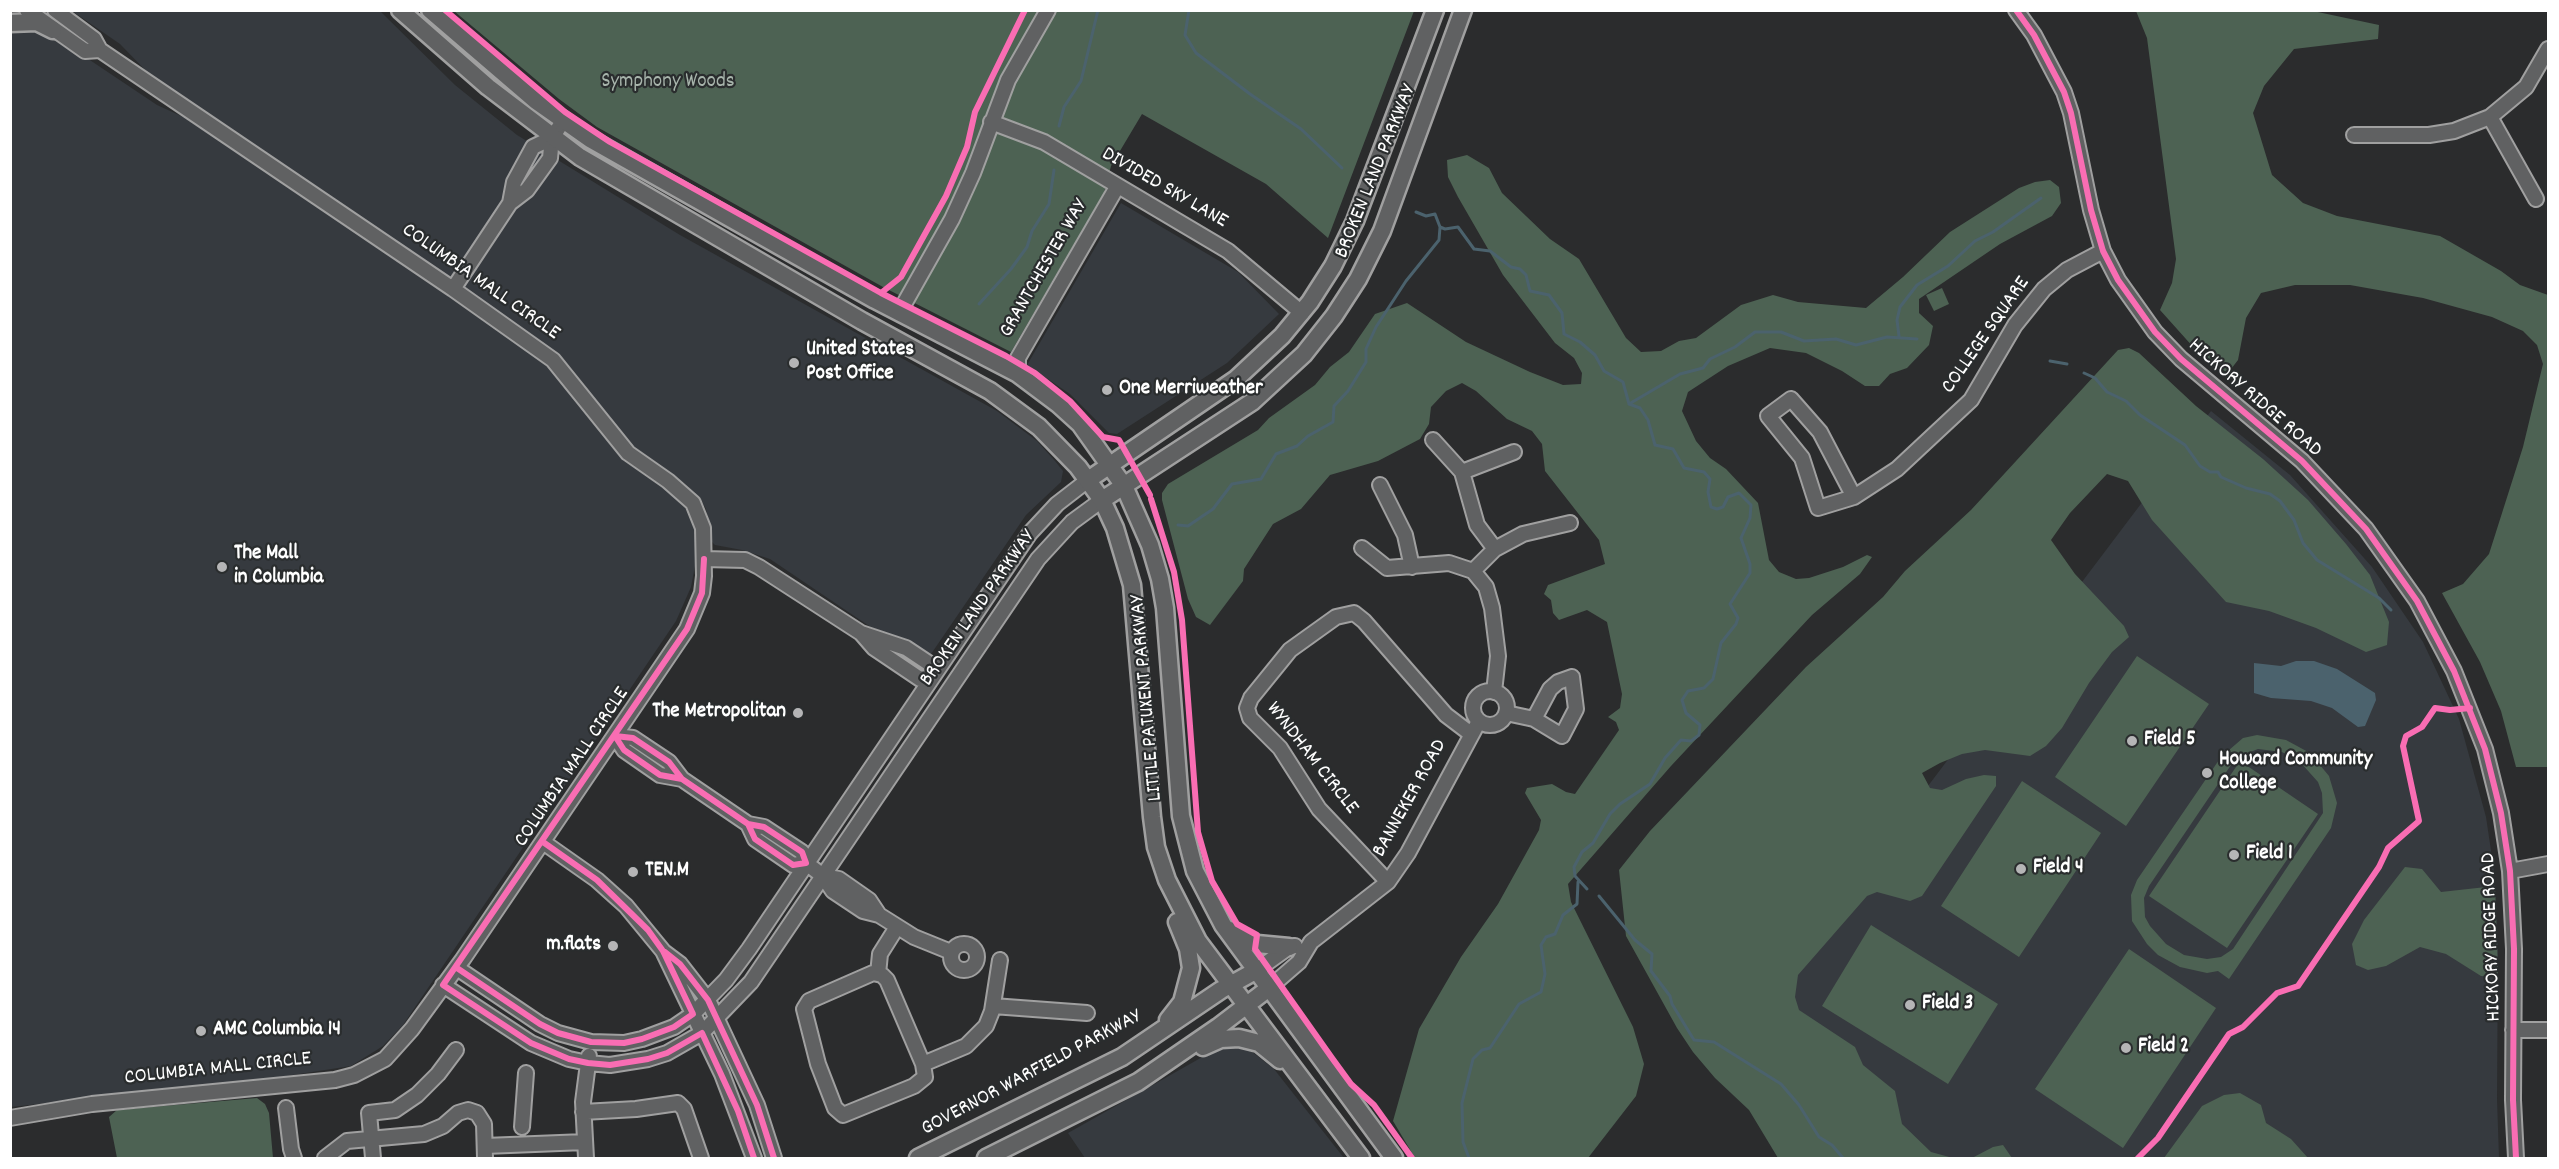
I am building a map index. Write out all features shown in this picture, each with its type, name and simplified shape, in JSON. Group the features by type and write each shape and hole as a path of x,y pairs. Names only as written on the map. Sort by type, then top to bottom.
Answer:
{"main road":[{"name":"LITTLE PATUXENT PARKWAY","path":"400,10 488,87 552,138 616,180 727,241 1013,406 1056,443 1088,480 1102,500 1125,554 1132,585 1156,847 1181,912 1198,941 1361,1158"},
{"name":"LITTLE PATUXENT PARKWAY","path":"430,10 499,71 563,122 628,164 836,279 1018,375 1080,424 1111,464 1124,486 1150,545 1165,608 1185,838 1195,871 1223,925 1394,1158"},
{"name":"BROKEN LAND PARKWAY","path":"1088,480 1236,379 1258,360 1302,314 1323,284 1347,241 1435,10"},
{"name":"BROKEN LAND PARKWAY","path":"1102,500 1252,402 1304,354 1334,316 1359,279 1382,231 1463,10"},
{"path":"10,23 37,22 53,30"},
{"path":"711,232 729,229 735,223"},
{"path":"727,241 753,242 836,279"},
{"path":"823,298 887,321 895,319 899,313"},
{"path":"899,342 908,333 921,332 968,348"},
{"path":"1150,1040 1182,1002 1191,968 1188,949 1162,883 1156,847"},
{"path":"1223,925 1257,944 1288,947"},
{"name":"GOVERNOR WARFIELD PARKWAY","path":"918,1158 1072,1083 1150,1040 1231,984 1257,970"},
{"path":"986,1158 1111,1096 1172,1060 1248,1006 1269,988"},
{"path":"1172,1060 1221,1039 1250,1040 1273,1052 1326,1110"}],"street":[{"name":"COLUMBIA MALL CIRCLE","path":"27,10 86,51 100,50"},
{"name":"COLUMBIA MALL CIRCLE","path":"10,1118 92,1104 326,1081 354,1075 385,1059 399,1046 457,968 687,629 702,593 704,559 703,528 693,503 668,481 628,453 553,360 533,343 100,50 94,39 55,10"},
{"path":"899,313 952,219 973,174 991,122 1016,63 1048,10"},
{"name":"HICKORY RIDGE ROAD","path":"2016,10 2034,35 2064,92 2071,113 2091,210 2103,251 2118,280 2155,332 2181,359 2302,461 2335,494 2386,555 2417,601 2454,671 2485,749 2501,813 2510,871 2514,949 2513,1129 2516,1158"},
{"path":"2354,135 2429,135 2454,131 2490,117 2526,87 2548,49"},
{"path":"2490,117 2536,199"},
{"path":"453,289 510,203 527,190 550,158 552,138 563,122"},
{"name":"DIVIDED SKY LANE","path":"991,122 1044,142 1244,262 1302,314"},
{"name":"GRANTCHESTER WAY","path":"1018,375 1018,358 1117,187"},
{"name":"COLLEGE SQUARE","path":"1854,497 1820,432 1791,399 1768,416 1802,458 1818,508 1854,497 1897,469 1971,400 2033,300 2067,270 2103,251"},
{"path":"1433,440 1462,472 1477,525 1495,549"},
{"path":"1462,472 1514,452"},
{"name":"BROKEN LAND PARKWAY","path":"457,968 540,1024 558,1033 591,1042 608,1044 642,1039 674,1027 693,1014 708,1000 749,949 1030,533 1057,504 1088,480"},
{"path":"1380,484 1405,535 1412,567"},
{"name":"BROKEN LAND PARKWAY","path":"443,986 531,1043 569,1059 588,1063 610,1065 648,1059 667,1053 702,1033 718,1019 751,982 1038,559 1072,522 1102,500"},
{"path":"1473,571 1495,549 1523,534 1570,523"},
{"path":"1362,548 1387,568 1449,563 1473,571 1486,587 1492,608 1498,656 1494,692"},
{"path":"704,559 745,560 861,633 874,648 920,679 933,676"},
{"name":"WYNDHAM CIRCLE","path":"1388,882 1319,809 1280,748 1250,718 1247,708 1251,698 1290,650 1336,617 1354,613 1365,621 1446,715 1471,734"},
{"path":"1494,692 1504,700 1506,713 1497,724 1485,724 1479,721 1473,712 1476,700 1483,693 1494,692"},
{"path":"1506,713 1534,719"},
{"name":"BANNEKER ROAD","path":"1269,988 1299,962 1311,942 1388,882 1408,853 1479,721"},
{"path":"615,736 624,750 660,775 682,779 748,824 755,839 793,865 806,863 823,876 839,879 869,900 879,915 898,927 951,952"},
{"path":"543,842 597,880 626,906 663,951 680,964 708,1000 757,1105 774,1158"},
{"path":"2510,871 2548,864"},
{"path":"879,969 887,980 923,1064 924,1077 914,1086 848,1115 843,1115 835,1108 818,1064 804,1009 809,1001 879,969 886,958 898,927"},
{"path":"1257,970 1288,947 1311,942"},
{"path":"663,951 738,1111 753,1158"},
{"path":"923,1064 974,1040 986,1026 993,1006 1000,960"},
{"path":"993,1006 1087,1013"},
{"path":"2513,1030 2548,1030"},
{"path":"586,1158 583,1112 591,1042"},
{"path":"373,1158 369,1113 395,1110 417,1095 438,1074 456,1050"},
{"path":"522,1127 526,1074"},
{"path":"583,1112 636,1109 678,1103 684,1109 701,1158"},
{"path":"286,1108 294,1158"},
{"path":"325,1158 347,1141 371,1137 424,1134 443,1126 463,1110 468,1110 481,1117 485,1152 585,1142"}],"shaded area":[{"path":"72,11 380,11 455,85 517,135 680,235 997,411 1037,441 1063,471 1061,482 1026,515 929,657 875,630 770,559 742,550 715,545 712,542 706,509 701,500 684,483 627,442 572,369 552,350 153,78 120,44"},
{"path":"10,28 42,28 157,105 190,120 517,340 551,368 614,449 626,461 671,491 693,518 695,566 691,587 676,621 403,1025 383,1046 351,1066 273,1078 11,1107"},
{"path":"1121,203 1238,272 1279,314 1227,363 1117,434 1109,433 1070,394 1027,365"},
{"name":"Howard Community College","path":"2211,411 2290,475 2372,567 2423,642 2459,719 2486,817 2494,871 2498,944 2499,1158 1793,1158 1771,994"},
{"path":"1237,1046 1251,1051 1274,1069 1344,1158 1085,1158 1068,1133 1220,1047"}],"green space":[{"name":"Symphony Woods","path":"454,11 1414,11 1328,238 1266,184 1142,114 1111,166 1104,193 1011,352 883,287 597,127 559,99"},
{"path":"2136,11 2313,11 2379,25 2378,39 2294,49 2264,86 2253,113 2272,175 2303,203 2337,216 2440,236 2501,271 2520,285 2548,295 2548,767 2516,767 2501,711 2480,662 2442,593 2463,584 2489,554 2523,447 2543,364 2537,345 2523,331 2492,317 2423,298 2350,285 2295,285 2261,293 2246,318 2238,360 2228,373 2203,358 2160,310 2172,283 2176,259 2147,38"},
{"path":"1467,155 1489,168 1502,193 1550,239 1579,259 1626,338 1641,352 1661,351 1679,341 1696,338 1741,305 1773,295 1798,302 1866,308 1903,277 1950,232 2019,188 2035,182 2050,180 2059,187 2061,203 2052,216 2000,244 1919,299 1919,313 1933,326 1929,345 1907,368 1890,374 1879,386 1865,386 1842,371 1806,353 1770,348 1728,366 1688,392 1682,411 1696,441 1710,458 1726,469 1758,503 1769,560 1779,572 1796,579 1809,578 1843,567 1867,555 1872,557 1860,574 1812,615 1671,766 1568,884 1571,902 1633,1027 1644,1064 1636,1096 1588,1158 1415,1158 1393,1121 1419,1029 1461,957 1498,904 1539,830 1541,820 1525,793 1527,788 1552,784 1575,794 1619,730 1616,722 1608,717 1620,708 1622,694 1607,622 1587,610 1559,620 1553,613 1551,600 1544,594 1548,585 1605,564 1599,540 1545,471 1542,444 1532,431 1507,419 1476,391 1462,383 1446,391 1431,407 1429,424 1420,439 1378,461 1330,475 1301,509 1273,524 1244,569 1243,581 1210,625 1196,617 1188,599 1162,500 1162,493 1168,484 1258,430 1269,418 1315,385 1330,367 1349,352 1375,314 1407,303 1466,342 1530,372 1563,385 1581,384 1582,373 1574,358 1555,343 1503,275 1448,177 1447,160"},
{"path":"1942,288 1949,304 1934,311 1926,295"},
{"path":"2129,348 2139,353 2196,406 2263,459 2308,500 2370,575 2389,622 2387,645 2366,652 2316,628 2269,611 2226,602 2152,520 2128,481 2107,474 2070,513 2051,540 2075,574 2124,626 2129,637 2112,652 2089,683 2062,728 2046,746 2030,756 1985,750 1962,754 1922,773 1930,788 1942,790 1966,779 1984,775 1996,776 1996,786 1922,896 1910,901 1877,892 1867,896 1798,975 1795,997 1799,1010 1855,1047 1863,1065 1895,1091 1902,1124 1931,1152 1953,1158 1778,1158 1749,1110 1715,1078 1693,1052 1677,1028 1626,936 1619,870 1650,831 1806,667 1883,597 1905,571 1971,510 2118,350"},
{"name":"Field 5","path":"2137,656 2209,704 2126,826 2055,777"},
{"path":"2257,735 2286,740 2310,753 2329,776 2337,803 2331,828 2229,979 2218,971 2207,973 2180,967 2158,955 2147,944 2132,921 2131,895 2137,880 2221,757 2243,738","holes":["2258,749 2282,752 2301,763 2318,782 2322,793 2323,813 2233,949 2221,957 2207,959 2184,955 2166,944 2145,917 2144,898 2149,886 2231,765 2240,756"]},
{"name":"Field 1","path":"2240,761 2318,814 2227,948 2149,896"},
{"name":"Field 4","path":"2022,781 2101,833 2019,957 1941,906"},
{"path":"2405,867 2422,869 2441,892 2495,886 2498,973 2492,977 2481,976 2446,954 2420,947 2386,966 2368,970 2356,965 2352,944 2364,920"},
{"name":"Field 3","path":"1871,925 1998,1004 1948,1084 1822,1006"},
{"name":"Field 2","path":"2129,949 2216,1008 2123,1148 2035,1089"},
{"path":"2240,1093 2261,1105 2266,1123 2291,1139 2308,1158 2164,1158 2202,1106 2224,1095"},
{"path":"257,1098 265,1104 269,1113 273,1158 117,1158 109,1117 117,1110"},
{"path":"2003,1145 2012,1158 1972,1158 1993,1147"}],"water":[{"path":"2296,661 2314,661 2337,669 2375,693 2376,700 2365,726 2358,727 2332,708 2311,701 2271,698 2254,693 2254,663 2281,666"}],"waterway":[{"path":"1059,126 1064,107 1081,81 1098,10"},
{"path":"1189,10 1185,35 1196,53 1301,129 1342,168"},
{"path":"979,304 1011,269 1027,247 1032,231 1049,204 1054,170"},
{"path":"1899,336 1897,320 1900,307 1917,285 1948,266 1975,241 1993,232 2041,198"},
{"path":"1416,212 1426,216 1435,214 1440,227 1445,229 1458,227 1474,249 1490,251 1511,267 1520,269 1526,275 1530,291 1549,295 1562,313 1564,334 1580,342 1595,355 1604,371 1623,382 1629,404 1640,408 1648,420 1655,445 1673,449 1684,468 1704,472 1710,479 1708,492 1711,507 1717,509 1723,507 1728,497 1739,493 1751,505 1750,518 1741,538 1750,564 1750,573 1730,604 1738,618 1736,624 1721,643 1713,679 1704,688 1688,691 1682,700 1686,713 1700,725 1699,735 1691,741 1681,740 1665,758 1650,784 1620,804 1610,814 1593,843 1582,852 1574,867 1575,876 1587,889"},
{"path":"1178,525 1188,526 1213,509 1232,484 1261,479 1276,454 1297,446 1308,436 1333,422 1334,406 1348,391 1366,362 1366,349 1376,327 1406,281 1439,240 1440,227"},
{"path":"1629,404 1680,374 1703,368 1710,359 1735,347 1755,332 1781,332 1804,341 1836,339 1856,345 1887,337 1917,339"},
{"path":"2050,361 2067,364"},
{"path":"2084,373 2095,378 2107,392 2126,401 2140,415 2185,445 2200,466 2210,472 2218,472 2221,477 2246,488 2270,494 2280,501 2294,520 2303,543 2317,560 2379,598 2391,610"},
{"path":"1469,1158 1463,1142 1462,1103 1473,1059 1482,1050 1490,1048 1519,1004 1541,992 1545,974 1541,945 1546,937 1555,934 1563,915 1577,904 1578,882"},
{"path":"1599,896 1635,940 1652,954 1651,971 1670,996 1672,1004 1694,1040 1714,1042 1781,1084 1799,1105 1819,1137 1832,1145 1843,1158"}],"cycle path":[{"path":"445,10 565,112 610,142 881,293 1035,373 1070,401 1103,437 1119,440 1150,495"},
{"path":"881,293 901,277 946,196 967,147 975,112 1025,10"},
{"path":"2016,10 2034,35 2064,92 2071,113 2091,210 2103,251 2118,280 2155,332 2181,359 2302,461 2366,529 2417,601 2454,671 2485,749 2501,813 2510,871 2514,949 2513,1100 2516,1158"},
{"path":"1151,499 1174,572 1182,620 1198,832 1212,881 1237,924 1257,935 1255,949 1332,1058 1351,1084 1374,1105 1412,1158"},
{"path":"704,559 702,593 687,629 443,985 531,1043 569,1059 588,1063 610,1065 648,1059 667,1053 702,1033 738,1111 754,1158"},
{"path":"2138,1158 2158,1138 2229,1034 2243,1027 2277,993 2298,986 2379,867 2388,848 2419,821 2403,746 2406,736 2422,727 2435,708 2450,710 2470,708"},
{"path":"615,736 633,738 669,762 682,779 748,824 764,827 802,852 806,863 793,865 755,839 748,824"},
{"path":"615,736 624,750 660,775 682,779"},
{"path":"457,968 540,1024 558,1033 591,1042 624,1043 642,1039 674,1027 693,1014 663,951 648,930 597,880 543,842"},
{"path":"665,952 680,964 708,1000 757,1105 774,1158"}],"place":[{"name":"United States Post Office","path":"794,363"},
{"name":"One Merriweather","path":"1107,390"},
{"name":"The Mall in Columbia","path":"222,567"},
{"name":"The Metropolitan","path":"798,713"},
{"name":"Field 5","path":"2132,741"},
{"name":"Howard Community College","path":"2207,773"},
{"name":"Field 1","path":"2234,855"},
{"name":"Field 4","path":"2021,869"},
{"name":"TEN.M","path":"633,872"},
{"name":"m.flats","path":"613,946"},
{"name":"Field 3","path":"1910,1005"},
{"name":"AMC Columbia 14","path":"201,1031"},
{"name":"Field 2","path":"2126,1048"}]}
